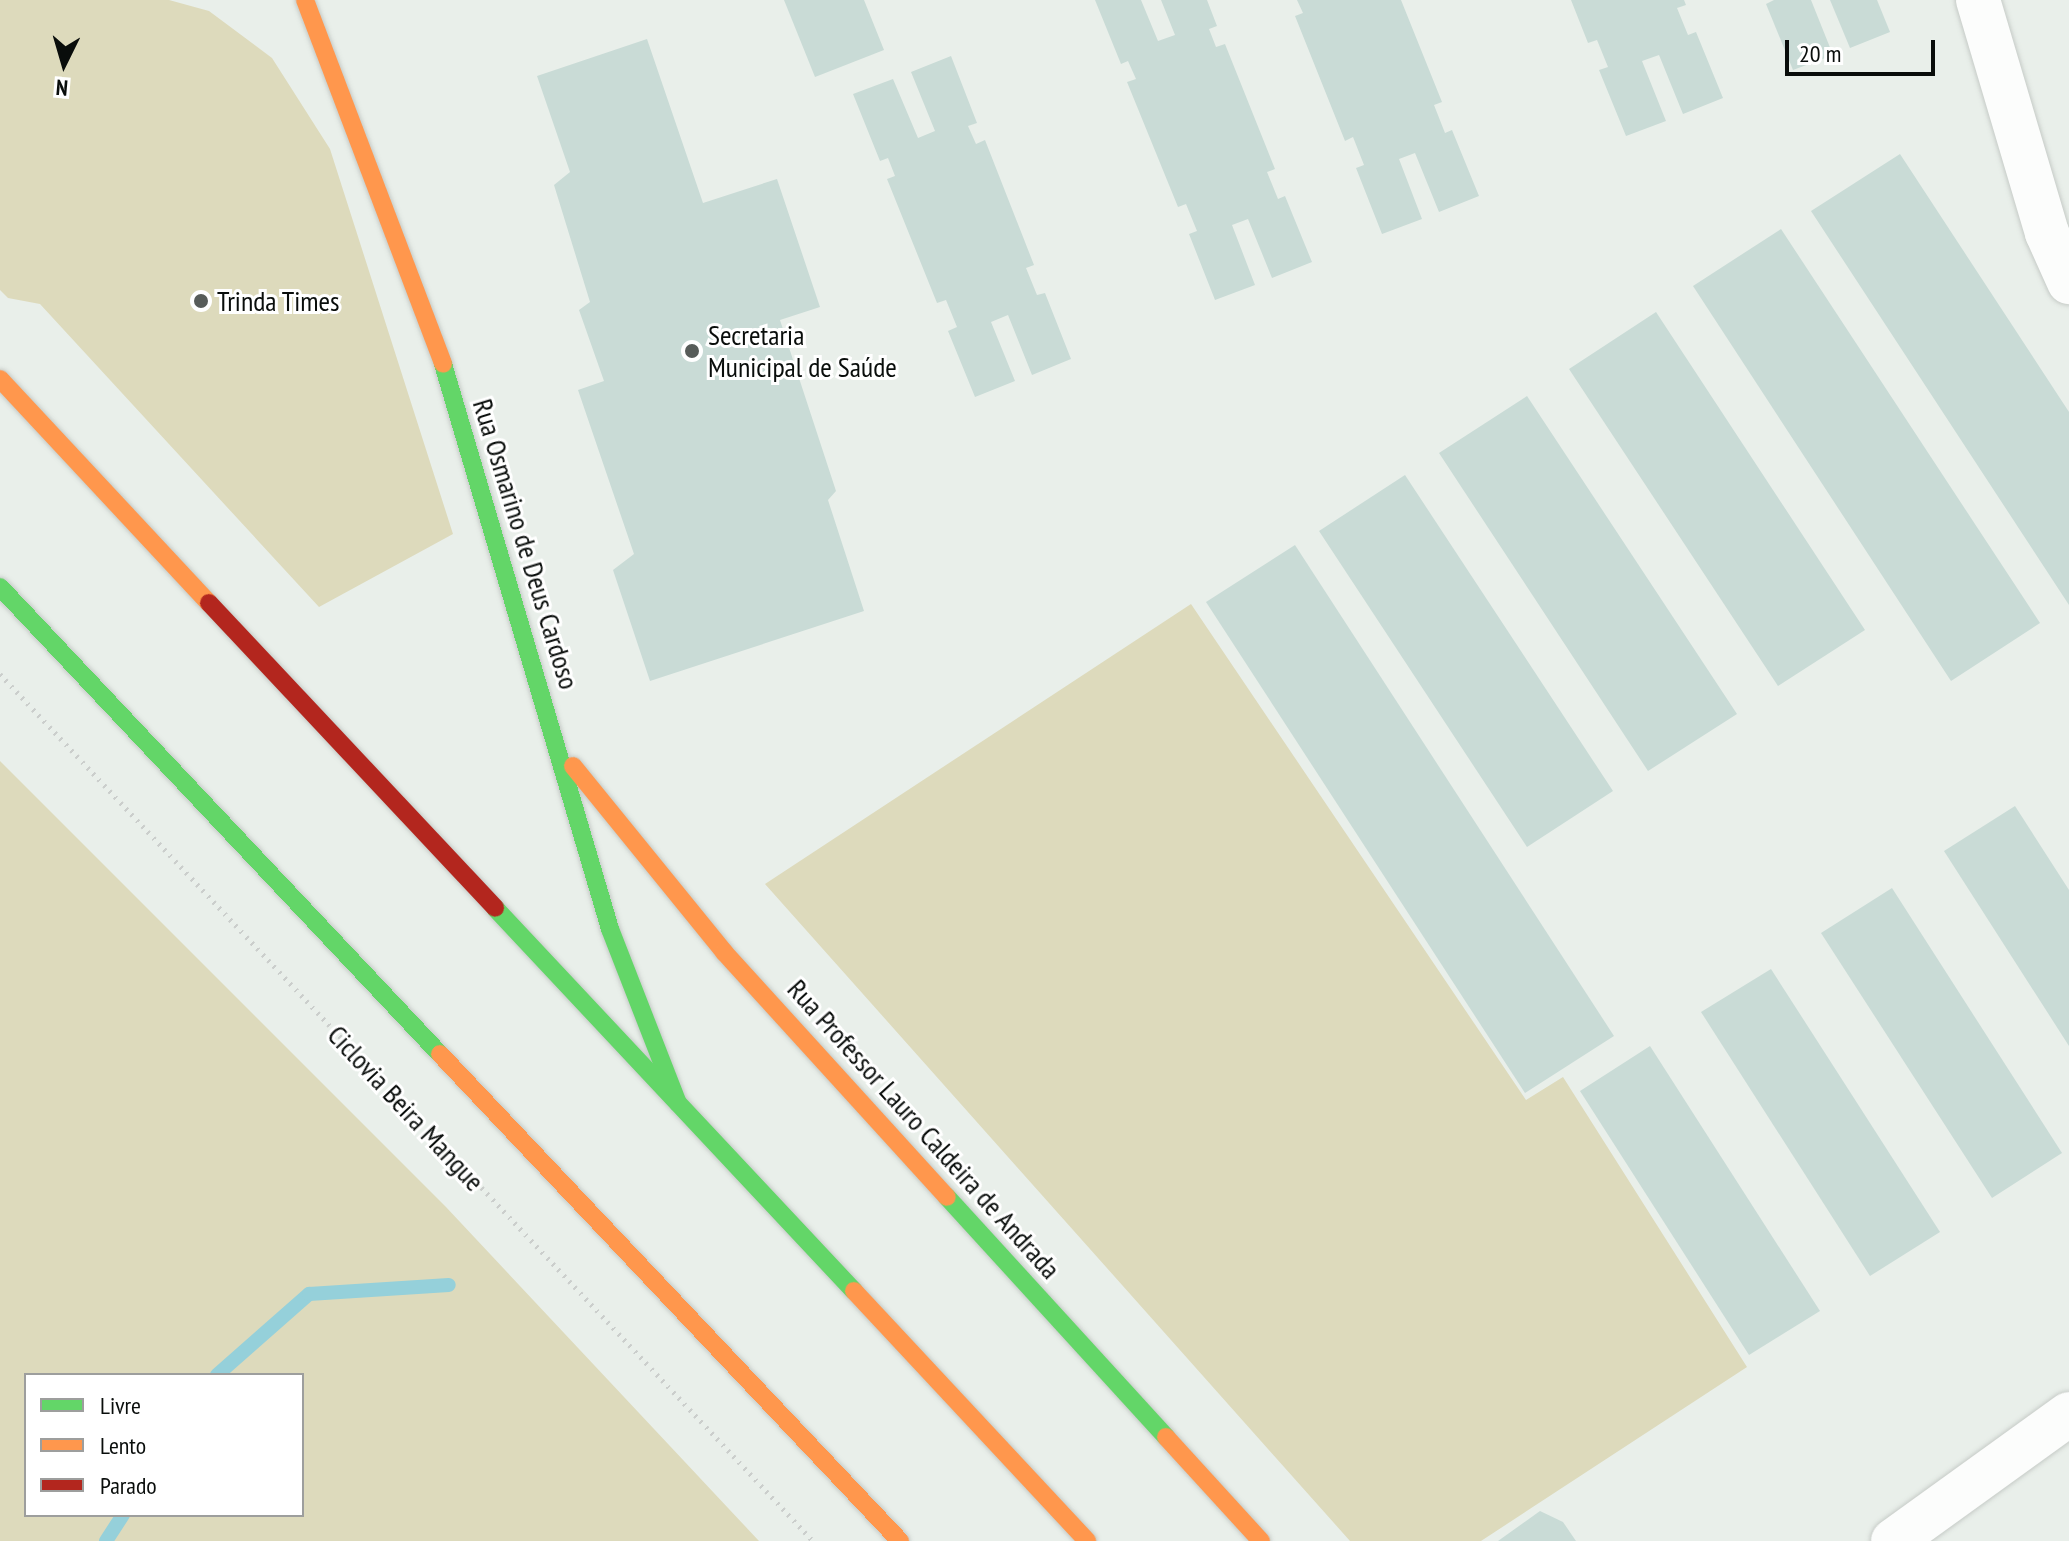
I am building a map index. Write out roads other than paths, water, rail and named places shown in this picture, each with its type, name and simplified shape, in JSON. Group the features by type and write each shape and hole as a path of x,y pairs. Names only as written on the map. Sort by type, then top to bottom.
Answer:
{"main road":[{"path":"284,0 312,21"},
{"name":"Rua Osmarino de Deus Cardoso","path":"305,0 440,354 610,929 680,1109"},
{"path":"0,379 1087,1541"},
{"path":"0,587 900,1541"},
{"name":"Rua Professor Lauro Caldeira de Andrada","path":"557,745 724,952 1261,1541"}],"street":[{"path":"1978,0 2047,233 2069,282"},
{"path":"1893,1541 2069,1414"}],"waterway":[{"path":"219,1373 309,1294 449,1285"},
{"path":"106,1541 122,1517"}],"place":[{"name":"Trinda Times","path":"201,301"},
{"name":"Secretaria Municipal de Saúde","path":"692,351"}]}
